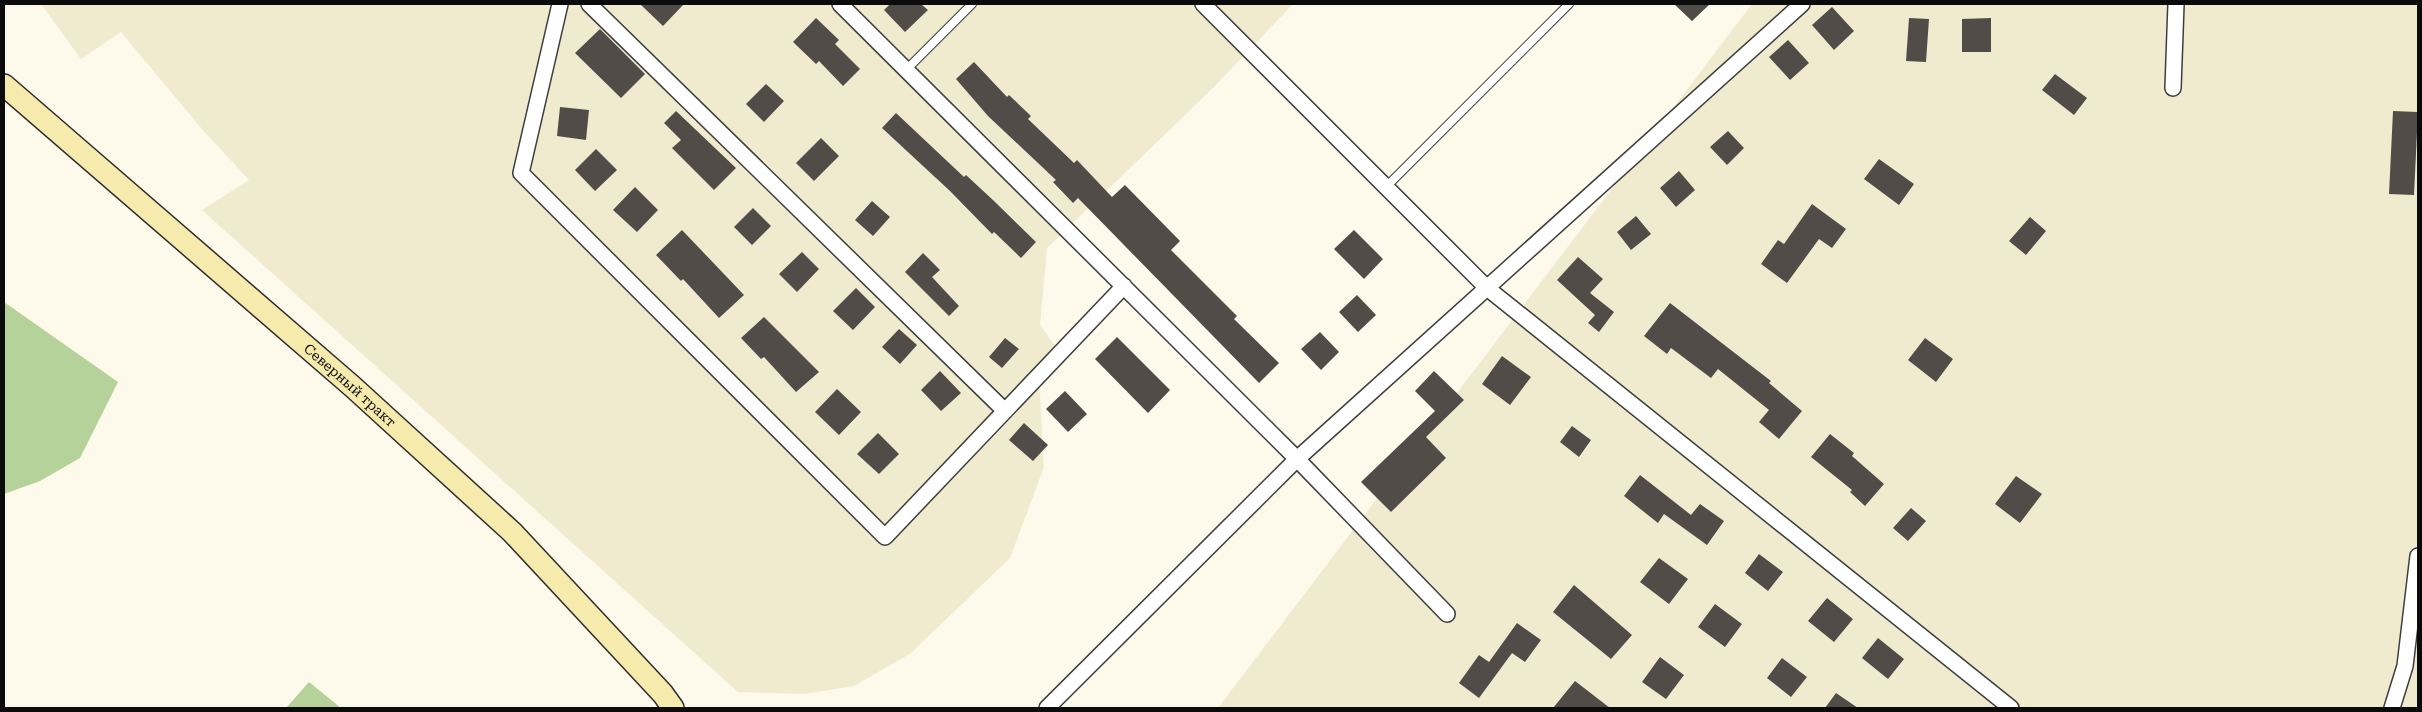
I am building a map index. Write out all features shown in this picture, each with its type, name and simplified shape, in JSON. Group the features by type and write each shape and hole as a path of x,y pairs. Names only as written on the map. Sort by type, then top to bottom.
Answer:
{"main road":[{"name":"Северный тракт","path":"4,85 353,387 512,532 674,708"}],"street":[{"path":"560,4 521,173 885,537 1124,286"},
{"path":"589,4 1005,411"},
{"path":"840,4 1297,459 1447,614"},
{"path":"1203,4 1487,288 2011,708"},
{"path":"1047,708 1297,459 1802,4"},
{"path":"2173,88 2176,4"},
{"path":"2392,708 2405,666 2418,556"}],"lane":[{"path":"906,70 972,4"},
{"path":"1386,187 1569,4"}],"shaded area":[{"path":"41,4 1293,4 1212,89 1047,248 1040,325 1056,347 1039,377 1044,467 1010,558 911,653 854,686 804,694 738,692 202,210 249,180 202,129 121,32 81,59"},
{"path":"1752,4 2418,4 2418,708 1218,708"}],"green space":[{"path":"4,302 118,382 80,458 40,481 4,494"},
{"path":"309,682 341,708 286,708"}],"building":[{"path":"640,4 684,4 663,26"},
{"path":"890,4 921,4 928,10 905,32 884,10"},
{"path":"1674,4 1710,4 1692,21"},
{"path":"1832,7 1854,31 1834,50 1812,25"},
{"path":"816,18 839,40 835,44 860,69 843,86 819,61 816,64 793,42"},
{"path":"1909,18 1929,19 1926,62 1906,61"},
{"path":"1991,18 1991,52 1962,52 1962,19"},
{"path":"600,29 645,74 621,98 575,53"},
{"path":"1788,40 1809,63 1790,80 1769,57"},
{"path":"974,62 1007,97 1009,95 1031,116 1028,119 1074,163 1077,160 1112,197 1125,185 1180,241 1171,250 1237,316 1234,319 1279,363 1259,383 1078,198 1073,203 1053,182 1056,180 988,116 956,79"},
{"path":"2055,74 2087,98 2074,115 2042,90"},
{"path":"766,84 784,101 764,122 746,104"},
{"path":"560,107 589,110 586,140 557,136"},
{"path":"676,111 736,168 714,190 672,148 681,140 664,123"},
{"path":"2393,111 2418,112 2414,195 2389,194"},
{"path":"896,113 964,177 966,175 1036,242 1021,258 994,232 992,234 950,191 882,128"},
{"path":"1728,131 1744,148 1727,165 1710,147"},
{"path":"821,138 839,156 814,181 796,163"},
{"path":"596,149 617,170 595,191 575,170"},
{"path":"1879,159 1914,184 1899,205 1864,179"},
{"path":"1679,171 1695,190 1676,207 1660,188"},
{"path":"635,187 658,210 637,232 613,210"},
{"path":"872,201 890,217 873,236 855,220"},
{"path":"1812,204 1846,229 1832,248 1819,239 1787,283 1761,264 1778,240 1784,244"},
{"path":"753,208 771,226 752,245 734,227"},
{"path":"1636,216 1651,234 1631,250 1617,232"},
{"path":"2030,217 2046,231 2026,255 2009,241"},
{"path":"682,230 744,295 719,318 683,279 681,281 656,255"},
{"path":"1354,230 1383,259 1364,279 1334,249"},
{"path":"802,252 819,269 797,292 779,274"},
{"path":"923,253 940,270 932,277 959,306 949,316 905,272"},
{"path":"1578,257 1603,279 1590,293 1614,312 1599,332 1588,323 1595,315 1557,280"},
{"path":"856,288 875,307 853,330 833,311"},
{"path":"1357,295 1376,315 1358,332 1339,312"},
{"path":"1670,303 1771,381 1769,383 1802,411 1779,439 1759,422 1769,410 1718,369 1711,378 1671,348 1667,354 1644,336"},
{"path":"764,317 819,372 796,392 764,357 761,359 741,338"},
{"path":"899,329 917,345 900,364 882,347"},
{"path":"1320,332 1339,352 1321,370 1301,349"},
{"path":"1117,337 1170,390 1148,413 1095,359"},
{"path":"1005,338 1019,349 1002,368 989,357"},
{"path":"1925,338 1953,359 1936,382 1908,360"},
{"path":"1502,356 1531,377 1510,405 1482,384"},
{"path":"940,371 961,393 941,411 921,390"},
{"path":"1434,371 1464,400 1426,437 1446,458 1391,512 1361,482 1435,411 1415,391"},
{"path":"837,389 861,412 839,435 815,412"},
{"path":"1065,391 1087,414 1068,432 1046,409"},
{"path":"1024,423 1048,445 1033,461 1009,440"},
{"path":"1572,426 1591,440 1579,457 1560,442"},
{"path":"878,433 899,454 879,474 857,454"},
{"path":"1830,434 1854,453 1852,456 1884,484 1865,506 1850,492 1852,490 1811,457"},
{"path":"1640,475 1691,515 1700,504 1724,521 1707,545 1664,514 1658,523 1624,496"},
{"path":"2016,476 2042,494 2020,523 1995,504"},
{"path":"1911,508 1926,521 1908,541 1893,528"},
{"path":"1759,554 1783,572 1768,591 1745,573"},
{"path":"1659,558 1688,579 1669,604 1640,582"},
{"path":"1574,585 1632,635 1611,659 1553,612"},
{"path":"1827,598 1853,619 1834,642 1808,621"},
{"path":"1715,604 1742,624 1725,647 1698,627"},
{"path":"1517,623 1541,640 1525,662 1512,653 1479,698 1459,683 1479,655 1489,662"},
{"path":"1878,638 1904,659 1888,679 1862,658"},
{"path":"1660,657 1684,675 1666,699 1642,682"},
{"path":"1782,658 1807,677 1791,697 1767,678"},
{"path":"1575,681 1610,708 1553,708"},
{"path":"1836,693 1858,708 1825,708"}]}
